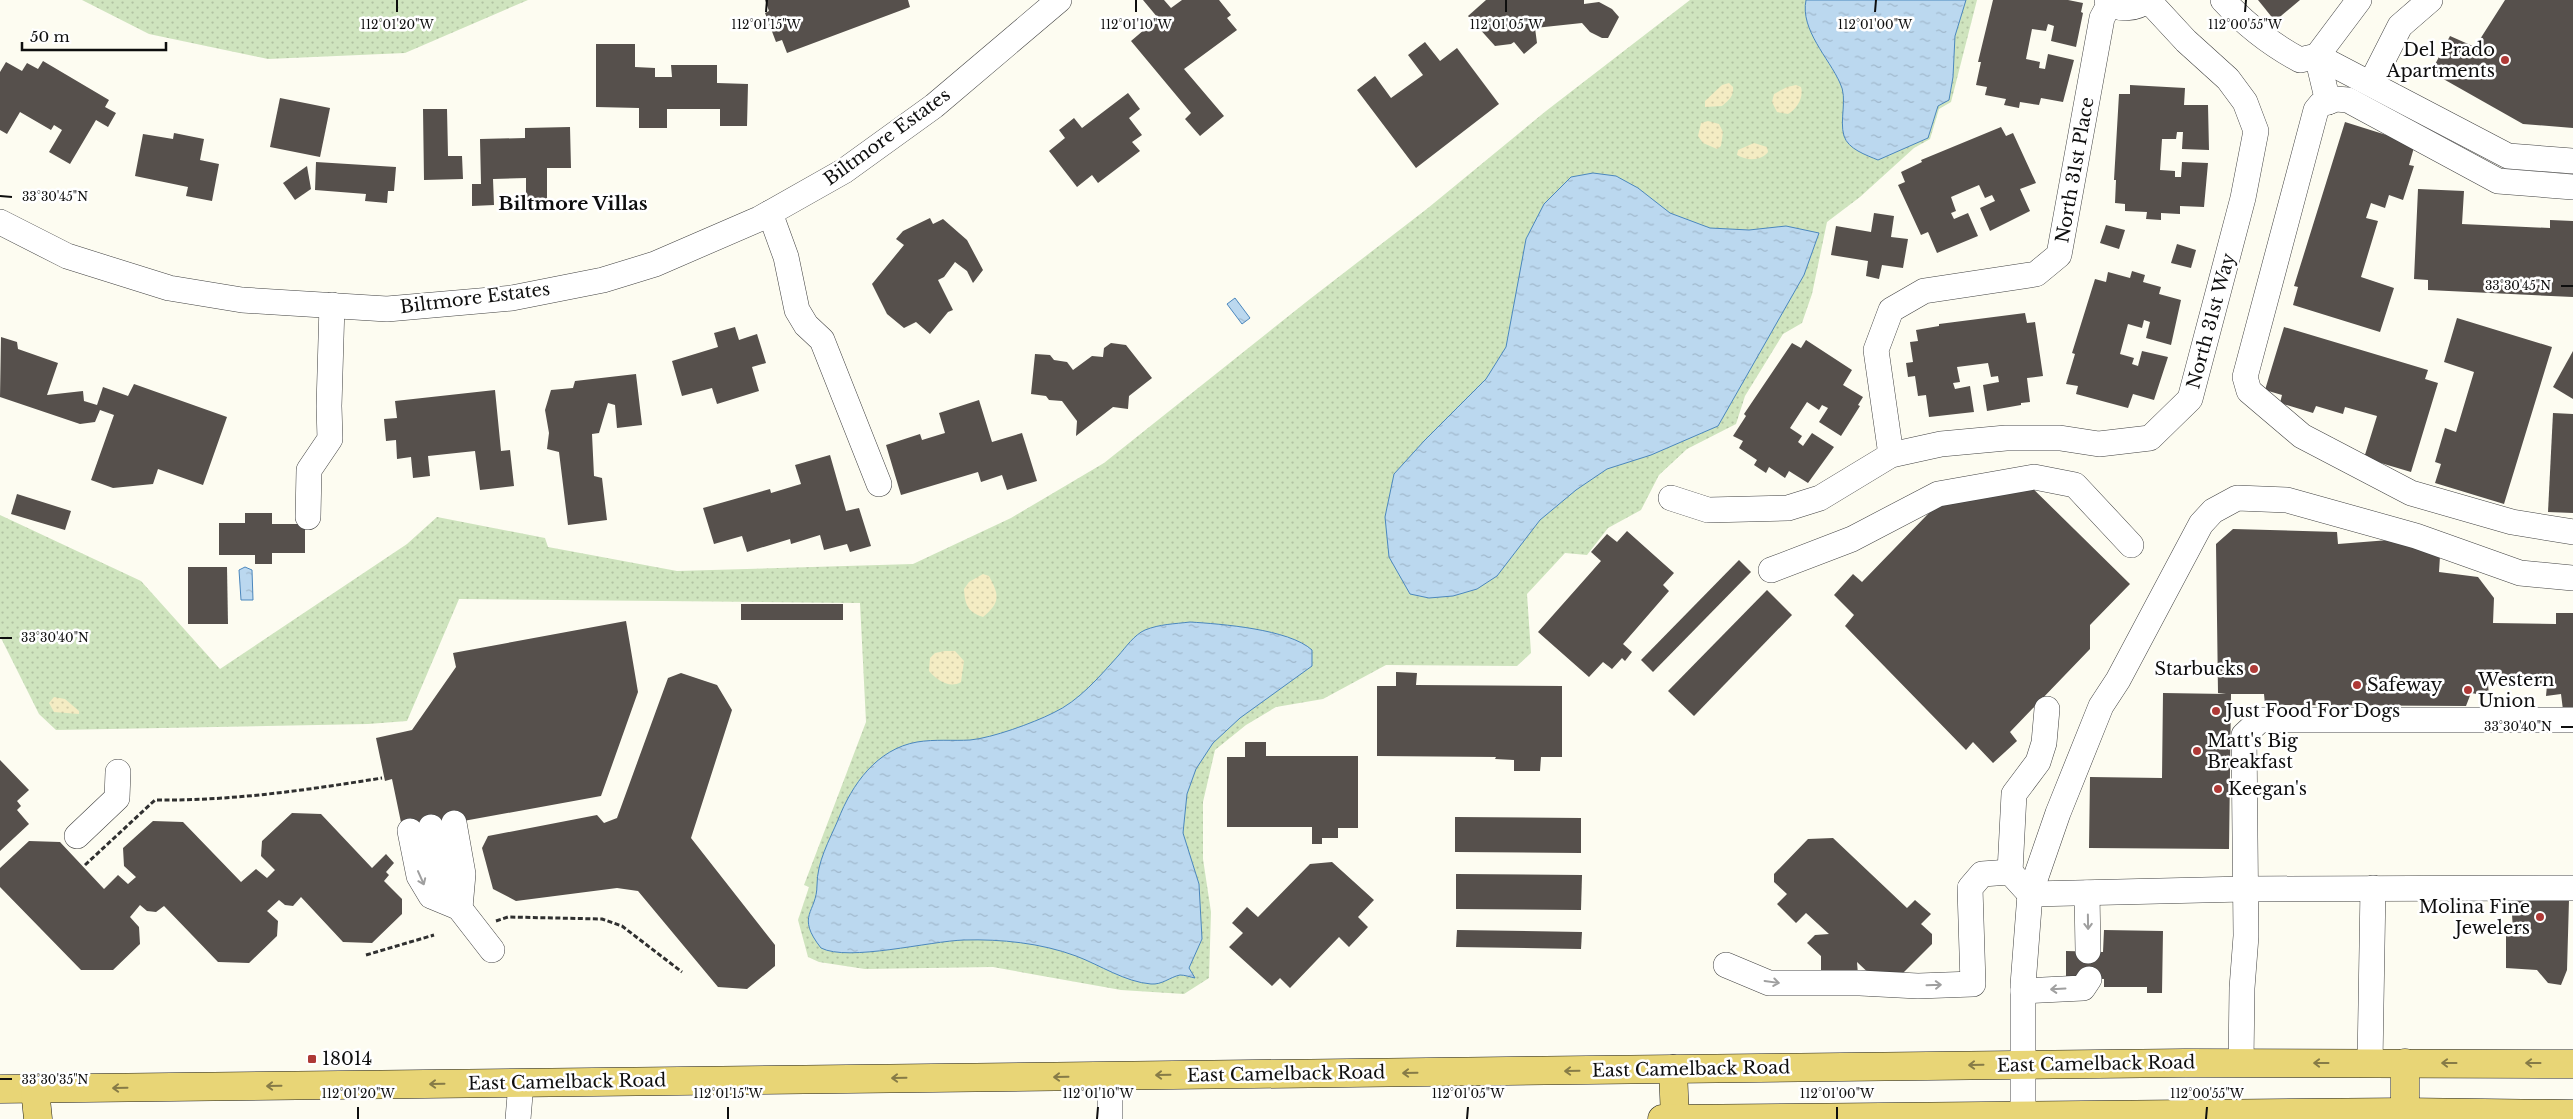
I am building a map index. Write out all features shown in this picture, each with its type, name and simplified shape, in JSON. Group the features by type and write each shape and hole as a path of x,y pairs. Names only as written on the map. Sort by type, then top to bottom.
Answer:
{"main road":[{"path":"2405,1063 2405,1112"},
{"name":"East Camelback Road","path":"0,1090 2024,1064 2573,1064"},
{"path":"1673,1070 1675,1119"},
{"path":"35,1090 38,1119"},
{"path":"1662,1119 2065,1117 2405,1112 2573,1114"}],"street":[{"name":"Biltmore Estates","path":"0,222 67,256 169,288 242,300 387,309 512,298 603,280 655,264 770,213 844,171 926,111 1059,0"},
{"name":"North 31st Place","path":"1891,455 1876,350 1891,310 1924,292 2036,274 2059,255 2102,18 2109,2 2120,8 2133,8 2148,0"},
{"name":"North 31st Way","path":"1891,455 1941,444 2006,438 2060,438 2099,444 2150,438 2190,399 2243,198 2256,132 2245,102 2228,79 2186,41 2148,0"},
{"path":"2223,0 2246,25 2280,49 2300,60 2317,56 2508,156 2573,161"},
{"path":"2328,102 2317,56 2358,0"},
{"path":"2371,83 2400,26 2430,0"},
{"path":"2573,187 2498,181 2348,100 2336,99 2321,104 2316,110 2245,377 2249,390 2302,436 2410,493 2512,522 2573,532"},
{"path":"770,213 786,256 796,310 806,325 822,340 878,484"},
{"path":"308,516 309,470 330,439 332,305"},
{"path":"1671,498 1708,510 1788,508 1820,498 1891,455"},
{"path":"1772,570 1852,539 1938,494 2034,477 2075,486 2131,545"},
{"path":"2023,1116 2023,991 2030,894 2058,813 2101,706 2118,680 2201,524 2221,507 2237,498 2286,500 2416,536 2520,573 2573,578"},
{"path":"2047,710 2044,743 2038,762 2014,794 2011,819 2010,872 2030,894 2245,889 2573,888"},
{"path":"2241,1063 2245,889 2244,735 2260,720 2573,720"},
{"path":"76,836 117,798 118,772"},
{"path":"460,908 463,874 432,827 419,876 431,896 460,908 492,950"},
{"path":"1726,966 1769,983 1860,982 1918,986 1973,984 1970,888 1982,874 2010,872"},
{"path":"2370,1063 2373,888"},
{"path":"2087,893 2088,951"},
{"path":"2023,991 2083,988 2089,979"},
{"path":"1110,1076 1110,1119"},
{"path":"518,1119 521,1083"}],"path":[{"path":"85,865 156,800 240,798 382,778"},
{"path":"490,923 508,917 602,919 622,926 682,972"},
{"path":"366,955 434,935"}],"green space":[{"path":"82,0 528,0 405,53 268,59 149,34"},
{"path":"1690,0 1977,0 1951,102 1939,109 1930,139 1914,148 1860,197 1827,222 1812,294 1802,323 1783,334 1745,396 1736,424 1687,449 1659,475 1641,510 1608,528 1587,555 1565,553 1527,594 1531,653 1517,666 1386,665 1323,699 1276,707 1246,725 1215,750 1203,802 1203,859 1211,912 1209,978 1184,994 1121,990 993,967 865,969 819,962 808,957 798,920 809,887 804,885 866,722 860,603 459,599 407,721 368,724 56,730 39,714 0,636 0,515 141,581 220,669 407,544 437,517 545,538 548,547 677,571 913,564 1011,518 1104,463 1428,208 1546,111"}],"sand":[{"path":"1729,83 1733,90 1727,102 1722,106 1705,107 1705,101 1722,85"},
{"path":"1796,85 1801,87 1802,91 1801,99 1797,106 1788,114 1777,112 1772,102 1774,94 1787,87"},
{"path":"1708,121 1719,124 1723,132 1721,146 1717,149 1703,143 1698,136 1701,123"},
{"path":"1754,143 1767,147 1768,152 1762,157 1754,159 1737,155 1738,150"},
{"path":"983,574 989,576 995,588 996,598 993,607 983,617 970,610 965,599 964,589 969,582"},
{"path":"955,651 964,661 961,682 957,684 952,685 939,680 929,671 930,658 935,653"},
{"path":"54,697 65,699 79,711 79,714 54,712 49,703"}],"water":[{"path":"1806,0 1966,0 1955,36 1953,77 1949,100 1938,106 1928,138 1878,160 1849,145 1844,136 1842,123 1842,89 1835,73 1811,33 1805,11"},
{"path":"1593,173 1616,176 1638,188 1670,213 1710,228 1749,230 1786,226 1819,233 1804,275 1718,426 1651,455 1607,469 1576,490 1540,520 1497,576 1477,589 1453,596 1429,598 1410,594 1389,557 1385,517 1394,474 1486,379 1506,347 1526,239 1544,204 1571,177"},
{"path":"1235,298 1250,318 1242,324 1227,304"},
{"path":"245,567 252,570 253,600 241,600 239,570"},
{"path":"1190,622 1236,626 1271,632 1288,637 1312,650 1312,666 1240,718 1213,743 1196,769 1187,794 1183,833 1199,884 1202,939 1189,968 1195,978 1180,975 1159,983 1141,983 1122,977 1076,956 1035,945 1006,941 949,941 890,950 850,953 834,952 821,948 813,937 808,921 816,894 821,860 851,794 859,781 878,760 903,746 917,742 979,739 1045,717 1071,702 1088,688 1141,632 1156,626"}],"building":[{"path":"765,0 908,0 910,7 787,53 782,40 776,42 765,13 769,11"},
{"path":"1143,0 1164,0 1171,8 1182,0 1219,0 1231,15 1227,18 1237,30 1184,69 1224,116 1200,136 1185,119 1191,113 1131,41 1158,18"},
{"path":"1486,0 1584,0 1584,4 1599,2 1612,9 1619,17 1608,38 1602,38 1590,32 1582,23 1535,28 1537,43 1524,54 1514,42 1495,46 1468,16"},
{"path":"1993,0 2068,0 2083,3 2081,12 2083,13 2076,47 2051,41 2054,26 2048,24 2046,31 2032,29 2026,59 2040,62 2039,68 2045,69 2048,54 2074,60 2063,102 2041,98 2039,105 2020,102 2019,108 2004,105 2006,99 1985,95 1987,87 1976,85 1981,62 1978,62"},
{"path":"2258,0 2300,0 2275,21"},
{"name":"Del Prado Apartments","path":"2505,0 2573,0 2573,128 2523,124 2431,72 2450,36 2475,47"},
{"path":"1425,42 1440,61 1457,48 1499,104 1416,168 1357,90 1375,76 1391,98 1423,75 1408,55"},
{"path":"596,44 635,44 635,67 655,68 655,77 672,77 671,65 717,65 717,83 748,84 747,126 720,126 720,109 667,109 667,128 639,128 639,108 596,107"},
{"path":"43,61 109,100 105,107 116,113 108,127 96,120 70,164 49,152 62,130 54,125 51,130 20,112 7,134 0,130 0,72 6,62 22,71 27,63 38,69"},
{"path":"2130,85 2185,88 2184,105 2208,105 2209,150 2182,149 2183,132 2177,132 2176,139 2162,139 2160,170 2175,171 2175,177 2181,177 2182,162 2208,163 2204,207 2180,206 2180,214 2161,213 2161,220 2146,219 2147,212 2125,211 2125,204 2115,203 2116,180 2114,180 2119,94 2130,94"},
{"path":"1128,93 1140,109 1129,118 1142,135 1132,142 1140,151 1098,183 1092,175 1077,187 1049,151 1065,138 1059,130 1074,118 1082,128"},
{"path":"280,98 330,108 320,157 270,147"},
{"path":"423,109 447,109 448,156 462,156 463,179 424,180"},
{"path":"2345,122 2415,144 2409,165 2414,166 2403,200 2389,195 2385,208 2371,203 2366,218 2378,221 2361,277 2394,288 2380,332 2293,305 2298,287 2294,286"},
{"path":"570,127 571,168 547,168 547,201 526,202 526,178 493,179 494,205 472,206 472,184 481,184 480,139 525,138 525,128"},
{"path":"2001,127 2006,136 2013,133 2036,183 2020,189 2030,211 1990,231 1980,208 1995,201 1992,195 1985,198 1979,185 1951,197 1956,211 1951,213 1954,219 1968,213 1978,236 1937,253 1928,232 1921,235 1898,185 1905,182 1901,172 1922,162 1921,160"},
{"path":"174,133 204,139 200,160 219,164 212,201 186,196 188,187 135,176 143,134 173,139"},
{"path":"316,162 396,167 394,191 388,191 387,203 365,201 366,194 315,190"},
{"path":"307,166 311,189 295,200 283,183"},
{"path":"2418,189 2464,191 2462,224 2550,228 2550,220 2573,221 2573,297 2428,290 2428,280 2414,279"},
{"path":"1874,213 1894,216 1891,237 1908,239 1903,268 1882,265 1879,279 1866,276 1868,261 1831,255 1836,226 1871,232"},
{"path":"930,218 933,224 943,219 967,240 983,270 973,283 967,271 955,262 944,277 938,280 953,310 948,312 930,334 916,322 904,328 887,314 872,284 904,245 896,239 903,231"},
{"path":"2106,225 2125,230 2119,249 2100,243"},
{"path":"2177,244 2196,250 2191,268 2171,263"},
{"path":"2132,271 2145,275 2143,282 2161,287 2159,294 2181,300 2171,345 2146,338 2150,322 2144,320 2142,328 2128,324 2120,354 2134,358 2132,364 2138,366 2142,351 2168,357 2154,400 2133,394 2128,408 2076,394 2078,386 2066,384 2075,354 2072,353 2095,279 2106,282 2108,272 2130,278"},
{"path":"2025,313 2027,323 2035,322 2043,376 2027,378 2030,402 1987,411 1983,385 1999,382 1998,376 1991,377 1988,363 1957,367 1960,382 1953,383 1955,389 1970,386 1974,412 1929,417 1926,395 1918,396 1915,376 1908,377 1906,363 1913,362 1910,342 1918,341 1916,330 1939,326 1939,324"},
{"path":"2457,318 2552,347 2504,504 2435,483 2441,464 2435,462 2445,428 2456,432 2474,372 2444,362"},
{"path":"735,327 739,340 757,334 766,363 752,367 759,391 717,404 712,388 682,396 672,361 718,347 714,333"},
{"path":"2284,327 2428,370 2425,379 2438,383 2411,472 2364,458 2377,416 2345,407 2343,414 2316,406 2313,413 2280,403 2282,395 2265,390"},
{"path":"1,337 17,342 18,349 58,363 47,395 83,391 84,401 97,405 103,387 128,396 134,384 227,417 203,485 158,469 153,484 113,488 91,480 114,415 100,410 95,422 80,424 0,397"},
{"path":"1806,340 1852,370 1843,385 1863,397 1858,405 1860,406 1841,436 1819,422 1828,408 1822,405 1819,410 1807,402 1790,428 1802,436 1798,442 1803,446 1812,433 1834,447 1808,483 1789,471 1785,478 1769,467 1766,473 1754,465 1757,460 1739,448 1743,441 1733,436 1746,416 1744,414 1792,343 1801,348"},
{"path":"1111,343 1126,345 1152,378 1129,396 1128,409 1113,407 1076,436 1077,421 1062,401 1049,400 1046,396 1031,394 1035,354 1050,355 1054,360 1067,362 1073,370 1092,356 1103,357 1104,348"},
{"path":"2573,351 2573,399 2553,387"},
{"path":"636,374 642,425 617,428 615,405 608,403 599,433 592,434 594,476 602,478 607,520 568,525 559,452 547,449 549,433 545,410 551,390 573,388 575,381"},
{"path":"495,390 501,451 510,450 514,486 480,490 475,451 428,456 430,476 413,478 411,457 397,459 396,440 386,441 384,419 397,418 395,401"},
{"path":"979,400 992,442 1022,433 1037,481 1007,490 1002,475 981,482 978,472 901,495 886,445 920,434 922,440 945,433 939,413"},
{"path":"2553,413 2573,414 2573,513 2548,512"},
{"path":"830,455 846,511 859,508 871,546 850,552 847,544 824,550 820,535 791,544 790,539 747,552 742,536 714,544 703,508 770,489 771,493 801,484 795,465"},
{"path":"2018,474 2130,584 2090,625 2090,649 2010,732 2017,741 1993,763 1973,742 1966,750 1845,626 1854,615 1834,595 1853,574 1862,582 1959,482"},
{"path":"17,494 71,511 65,530 11,514"},
{"path":"245,513 272,513 272,524 305,524 305,553 272,553 272,564 255,564 255,555 219,555 219,523 245,523"},
{"path":"2233,529 2337,532 2338,544 2389,540 2440,556 2439,572 2478,577 2494,598 2493,623 2556,624 2556,613 2573,613 2573,709 2563,710 2561,694 2546,696 2547,685 2488,684 2489,696 2471,693 2466,706 2265,705 2264,694 2231,694 2229,849 2089,848 2090,777 2162,778 2163,693 2226,694 2218,693 2216,544"},
{"path":"1627,531 1674,573 1663,585 1669,591 1623,644 1632,652 1625,661 1622,658 1612,669 1603,662 1589,677 1538,632 1601,561 1591,552 1607,534 1617,542"},
{"path":"1739,560 1751,572 1653,672 1641,660"},
{"path":"188,567 227,567 228,624 188,624"},
{"path":"1767,590 1792,615 1694,716 1668,691"},
{"path":"741,604 843,604 843,620 741,620"},
{"path":"626,621 638,692 601,796 403,832 392,779 385,781 376,738 412,730 456,667 453,653"},
{"path":"1396,672 1417,673 1416,685 1562,686 1562,757 1541,757 1540,771 1514,771 1514,760 1495,759 1496,757 1377,756 1377,686 1396,686"},
{"path":"681,673 717,685 732,710 691,838 775,945 775,966 747,989 718,987 638,891 617,888 516,901 493,889 482,848 488,836 597,815 604,823 617,818 668,678"},
{"path":"1245,742 1266,742 1266,756 1358,756 1358,828 1338,828 1338,838 1322,838 1322,844 1312,844 1312,827 1227,827 1227,757 1245,757"},
{"path":"0,760 29,790 17,801 21,806 17,810 29,824 0,851"},
{"path":"292,813 321,814 372,868 386,854 394,863 386,872 389,875 384,881 402,899 402,914 372,943 343,942 301,897 293,906 285,905 279,900 267,911 278,921 277,936 249,963 218,962 164,906 156,912 147,911 140,905 130,917 139,927 140,944 113,970 81,970 0,887 0,868 29,841 60,842 104,889 118,875 128,884 136,877 124,866 123,848 153,821 183,822 241,882 256,869 267,878 275,870 261,856 262,841"},
{"path":"1455,817 1581,818 1581,853 1455,852"},
{"path":"1833,838 1907,908 1915,900 1931,914 1921,924 1932,934 1932,944 1899,977 1874,978 1857,962 1859,987 1821,982 1821,956 1807,943 1815,935 1829,934 1806,913 1796,923 1777,904 1787,894 1774,882 1774,874 1808,839"},
{"path":"1332,862 1374,900 1358,917 1368,927 1349,947 1339,937 1290,988 1280,978 1272,986 1229,947 1243,933 1232,923 1247,907 1258,917 1310,864"},
{"path":"1456,874 1582,875 1581,910 1456,909"},
{"path":"2569,900 2567,970 2561,985 2548,983 2537,970 2506,968 2506,929 2513,929 2511,901"},
{"path":"1457,930 1582,932 1581,949 1456,947"},
{"path":"2104,930 2163,931 2162,993 2147,993 2147,987 2104,987 2104,979 2066,978 2066,951 2103,952"}],"place":[{"name":"Del Prado Apartments","path":"2505,60"},
{"name":"Starbucks","path":"2254,669"},
{"name":"Safeway","path":"2357,685"},
{"name":"Western Union","path":"2468,690"},
{"name":"Just Food For Dogs","path":"2216,711"},
{"name":"Matt's Big Breakfast","path":"2197,751"},
{"name":"Keegan's","path":"2218,789"},
{"name":"Molina Fine Jewelers","path":"2540,917"},
{"name":"18014","path":"312,1059"}],"district":[{"name":"Biltmore Villas","path":"573,203"}]}
